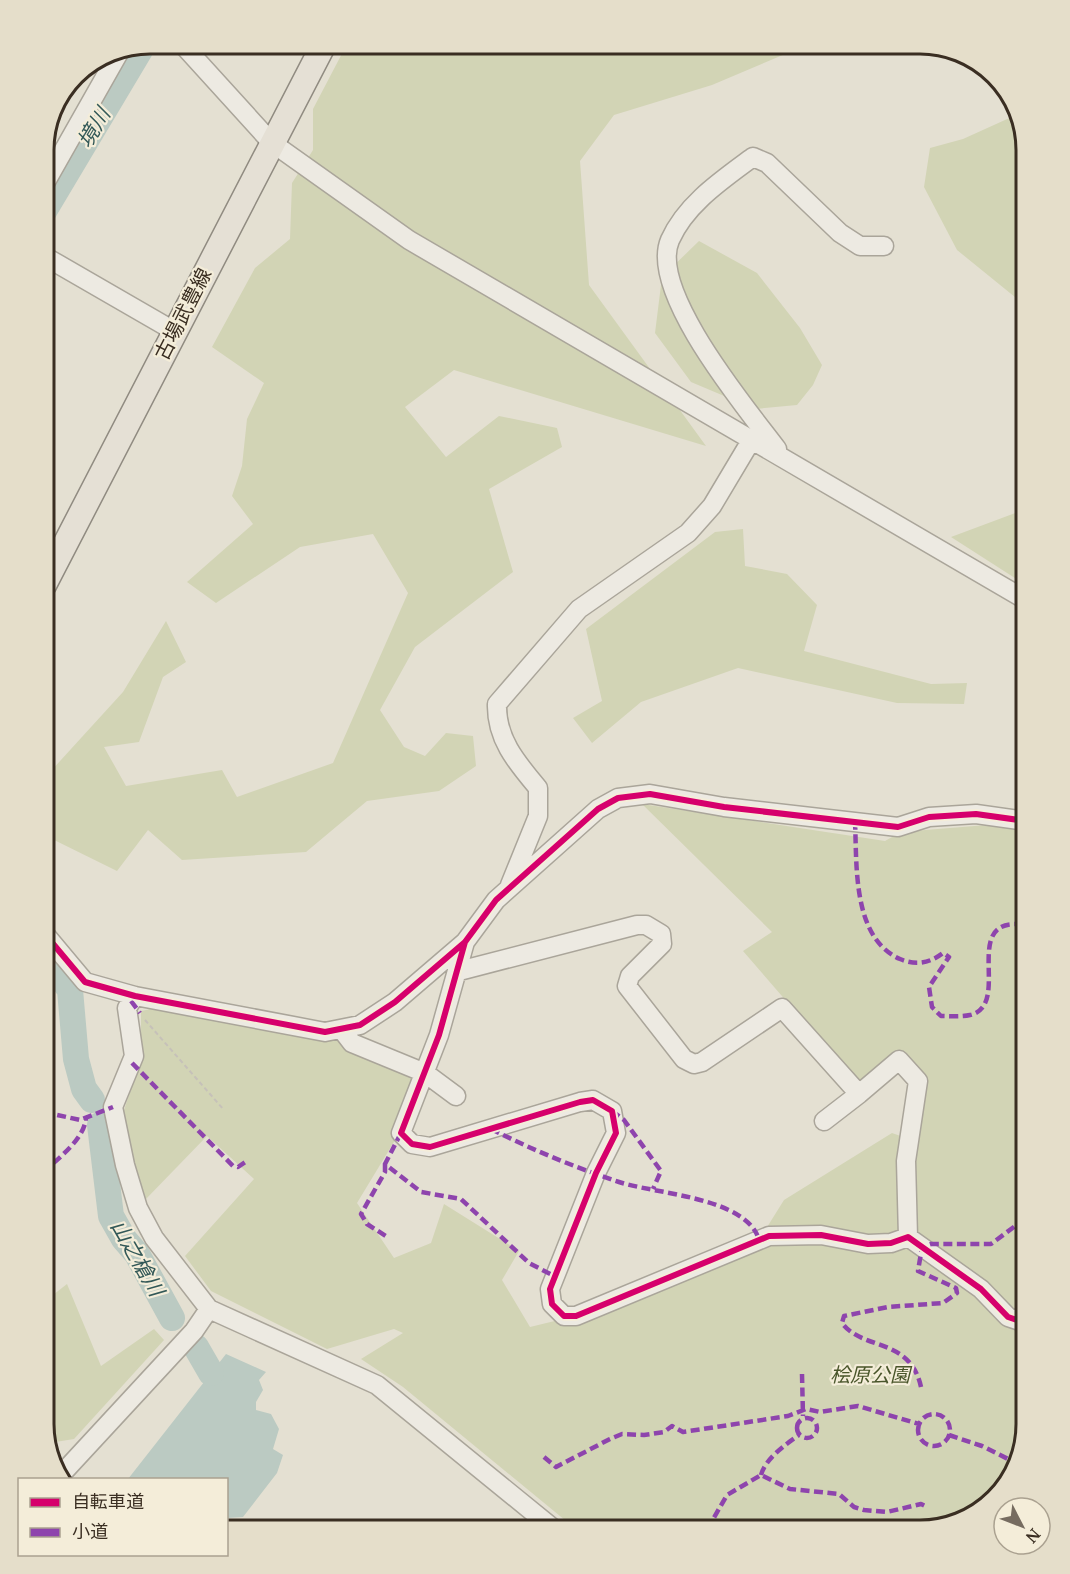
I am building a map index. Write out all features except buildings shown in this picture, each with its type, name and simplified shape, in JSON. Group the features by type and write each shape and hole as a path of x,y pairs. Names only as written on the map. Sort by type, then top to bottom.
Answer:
{"main road":[{"name":"古場武豊線","path":"54,566 271,142 319,54"}],"street":[{"path":"191,54 271,142 296,162 409,240 752,439 787,463 1016,594"},
{"path":"54,167 114,61"},
{"path":"787,463 694,337 681,307 667,262 669,242 682,219 715,185 753,157 767,163 840,233 860,246 884,246"},
{"path":"54,262 174,332"},
{"path":"508,890 537,816 538,788 512,757 496,721 497,704 579,609 688,533 712,506 752,439"},
{"path":"54,945 85,982 137,1005 325,1032 342,1030 360,1025 377,1016 420,980 465,942 496,900 598,809 618,798 650,794 724,807 898,827 929,817 976,814 1016,820"},
{"path":"420,980 434,981 456,973 637,925 646,925 658,930 662,944 630,976 627,986 684,1059 694,1064 702,1062 782,1008 859,1094"},
{"path":"465,942 439,1035 401,1132 412,1144 421,1146 447,1142 580,1101 593,1100 612,1111 616,1133 596,1173 550,1289 552,1304 564,1316 576,1316 769,1236 821,1235 868,1244 891,1243 908,1237"},
{"path":"137,1005 127,1008 134,1056 113,1107 125,1165 138,1209 154,1238 210,1309 377,1384 543,1520"},
{"path":"342,1030 352,1043 425,1073 456,1096"},
{"path":"824,1121 899,1060 918,1081 906,1161 908,1237"},
{"path":"908,1237 981,1289 1008,1317 1016,1320"},
{"path":"66,1470 194,1331 210,1309"}],"path":[{"path":"137,1005 224,1110"}],"green space":[{"path":"342,54 785,54 712,85 614,115 580,161 589,285 706,446 454,370 405,407 446,457 499,416 557,428 562,447 489,489 513,572 415,647 380,710 404,747 425,756 446,733 473,736 476,766 439,791 367,801 306,852 182,860 148,830 117,871 54,840 54,768 123,692 166,621 186,662 163,677 139,742 104,747 126,786 222,770 237,797 333,763 408,593 373,534 300,547 216,603 187,582 253,524 232,496 242,466 247,419 264,383 212,347 255,268 290,239 292,183 313,150 313,109"},
{"path":"1010,117 1016,150 1016,298 957,250 924,187 930,148 963,139"},
{"path":"699,241 757,273 800,328 822,365 813,385 797,405 755,409 691,382 655,333 662,277"},
{"path":"1016,513 1016,579 951,537"},
{"path":"743,529 745,566 787,574 817,605 804,651 931,684 967,683 964,704 897,703 738,668 641,702 592,743 573,718 602,701 586,629 715,532"},
{"name":"桧原公園","path":"642,804 885,841 901,832 999,824 1016,828 1015,1436 1009,1461 996,1482 978,1500 957,1513 920,1520 565,1520 403,1387 361,1359 403,1333 394,1329 327,1349 211,1291 185,1256 254,1179 207,1136 145,1200 119,1125 141,1059 141,1011 170,1005 344,1033 429,1084 357,1203 394,1258 431,1243 444,1204 519,1251 502,1280 530,1327 604,1309 756,1245 784,1200 892,1133 909,1139 918,1081 899,1060 858,1084 743,951 772,932"},
{"path":"67,1284 101,1366 154,1329 164,1340 74,1439 56,1442 54,1424 54,1294"}],"shaded area":[{"path":"226,1354 266,1372 259,1380 263,1390 256,1402 256,1410 271,1414 279,1429 273,1449 283,1455 277,1473 243,1517 228,1518 228,1478 129,1478"}],"waterway":[{"name":"境川","path":"54,194 137,55"},
{"name":"山之槍川","path":"54,968 70,990 76,1059 84,1089 92,1100"},
{"name":"山之槍川","path":"100,1125 111,1216 124,1239 137,1254 172,1318"},
{"name":"山之槍川","path":"196,1347 211,1373"}],"marked path":[{"path":"855,821 860,899 873,935 884,949 906,961 923,962 943,953 949,957 929,987 932,1007 941,1016 970,1015 982,1008 988,995 990,946 994,933 1006,925 1016,925"},
{"path":"131,1001 140,1013"},
{"path":"132,1063 233,1166 238,1167 247,1161"},
{"path":"54,1114 80,1120 113,1107"},
{"path":"612,1111 624,1120 661,1171 653,1189"},
{"path":"54,1163 81,1134 86,1118"},
{"path":"493,1127 495,1131 525,1145 603,1177 719,1206 737,1214 751,1226 759,1240"},
{"path":"401,1133 385,1164 421,1192 461,1199 529,1263 554,1276"},
{"path":"385,1164 385,1172 361,1214 367,1224 389,1238"},
{"path":"921,1387 915,1371 907,1360 897,1352 851,1332 842,1323 844,1316 888,1307 943,1303 957,1293 956,1288 918,1271 922,1247 931,1244 991,1244 1016,1225"},
{"path":"802,1374 803,1416"},
{"path":"544,1457 556,1467 622,1434 644,1435 664,1432 672,1426 683,1432 788,1416 806,1409 820,1412 858,1406 919,1424"},
{"path":"934,1414 945,1419 950,1430 945,1441 934,1446 923,1441 918,1430 923,1419 934,1414"},
{"path":"803,1418 811,1418 817,1424 817,1428 817,1432 811,1438 803,1438 797,1432 797,1424 803,1418"},
{"path":"761,1475 771,1458 799,1435"},
{"path":"949,1435 982,1446 1009,1460"},
{"path":"713,1520 727,1495 761,1475 790,1489 839,1494 854,1507 864,1510 887,1512 921,1504 925,1506"}],"cycle path":[{"path":"54,945 85,982 135,996 325,1032 360,1025 395,1002 465,942 496,900 598,809 618,798 650,794 724,807 898,827 929,817 976,814 1016,820"},
{"path":"465,942 439,1035 401,1133 412,1144 430,1147 580,1102 593,1100 612,1111 616,1133 596,1173 550,1289 552,1304 564,1316 576,1316 769,1236 821,1235 868,1244 891,1243 908,1237 981,1289 1008,1317 1016,1320"}]}
